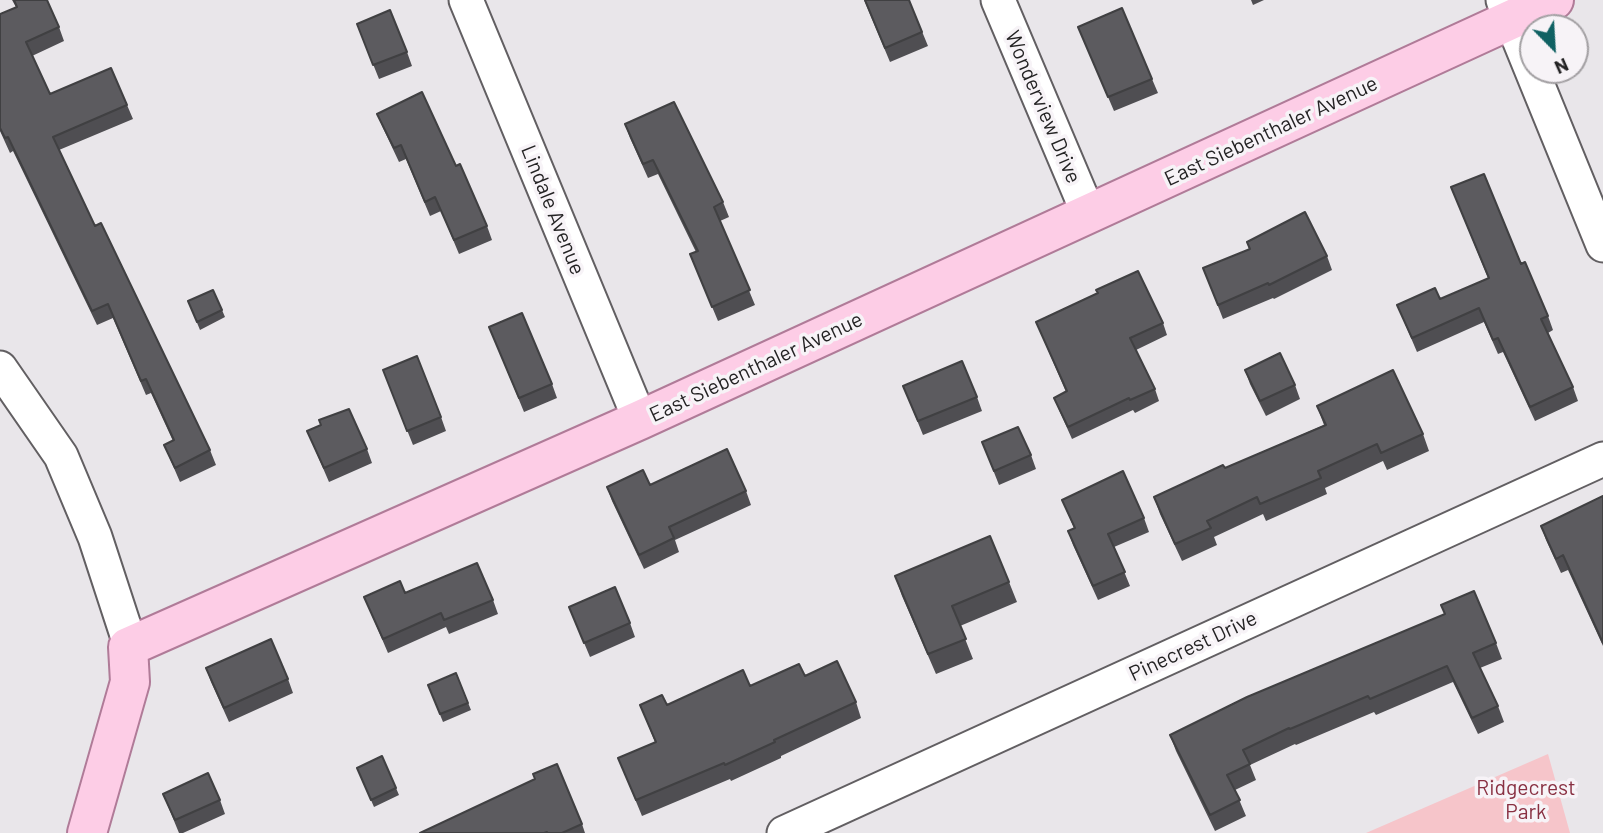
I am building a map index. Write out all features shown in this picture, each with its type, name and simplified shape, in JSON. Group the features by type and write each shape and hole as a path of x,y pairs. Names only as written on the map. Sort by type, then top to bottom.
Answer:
{"main road":[{"name":"East Siebenthaler Avenue","path":"128,648 640,420 1089,215 1507,10 1554,0"},
{"path":"87,833 130,682 128,648"}],"street":[{"name":"Lindale Avenue","path":"466,0 640,420"},
{"name":"Wonderview Drive","path":"998,0 1089,215"},
{"path":"1507,10 1603,245"},
{"path":"0,368 61,456 95,537 128,638 128,648"},
{"name":"Pinecrest Drive","path":"784,833 1603,459"}],"green space":[{"name":"Ridgecrest Park","path":"1548,754 1570,833 1366,833"}],"building":[{"path":"14,0 47,0 59,27 26,42 50,94 111,68 127,105 53,137 95,226 101,223 210,450 175,468 164,445 174,440 146,379 141,381 108,304 92,311 8,137 5,138 0,128 0,14 17,7"},
{"path":"865,0 909,0 922,32 885,48"},
{"path":"1122,8 1152,79 1108,97 1078,27"},
{"path":"390,10 407,52 373,65 357,24"},
{"path":"422,92 456,166 460,164 487,226 454,240 435,197 425,202 401,145 394,148 377,114"},
{"path":"674,102 723,202 714,207 750,290 712,307 690,254 698,251 653,160 643,164 625,124"},
{"path":"1484,174 1521,264 1525,262 1548,316 1541,319 1573,387 1530,407 1498,338 1493,340 1479,308 1412,338 1397,305 1435,288 1440,299 1489,278 1451,187"},
{"path":"1305,212 1327,256 1269,285 1268,283 1218,305 1203,268 1250,249 1247,242"},
{"path":"1138,271 1163,323 1130,338 1155,389 1130,400 1129,398 1068,427 1054,398 1067,391 1036,322"},
{"path":"213,290 222,310 197,322 188,301"},
{"path":"522,313 552,384 519,398 489,327"},
{"path":"1280,353 1295,385 1260,401 1245,370"},
{"path":"417,356 441,417 407,431 383,370"},
{"path":"962,361 977,397 918,421 903,386"},
{"path":"1393,370 1423,434 1381,453 1377,444 1318,471 1321,478 1260,504 1257,497 1207,521 1211,528 1175,544 1154,497 1223,465 1225,468 1326,425 1317,406"},
{"path":"349,409 367,449 324,468 307,431 321,425 319,420"},
{"path":"1018,427 1031,455 994,471 982,442"},
{"path":"727,449 746,491 669,527 674,538 639,555 607,487 643,470 650,485"},
{"path":"1123,471 1144,518 1108,534 1125,572 1093,586 1068,531 1075,528 1062,500"},
{"path":"1603,496 1603,643 1563,555 1556,559 1541,526"},
{"path":"990,536 1009,582 952,606 966,639 928,654 895,576"},
{"path":"477,563 493,600 444,620 441,613 383,639 364,597 400,581 405,593"},
{"path":"615,587 630,623 584,643 569,607"},
{"path":"1474,591 1496,643 1473,653 1498,706 1472,718 1447,666 1370,699 1368,696 1289,728 1243,750 1250,764 1227,775 1240,800 1210,815 1170,735 1247,697 1445,614 1441,605"},
{"path":"271,639 288,679 224,708 206,668"},
{"path":"837,661 856,702 725,765 724,763 636,800 618,758 656,742 640,705 662,695 667,705 743,670 750,686 799,664 805,676"},
{"path":"456,673 468,703 440,714 428,685"},
{"path":"382,756 396,788 371,800 357,768"},
{"path":"557,764 582,824 562,833 420,833 535,779 533,774"},
{"path":"208,773 220,800 175,820 163,794"}]}
